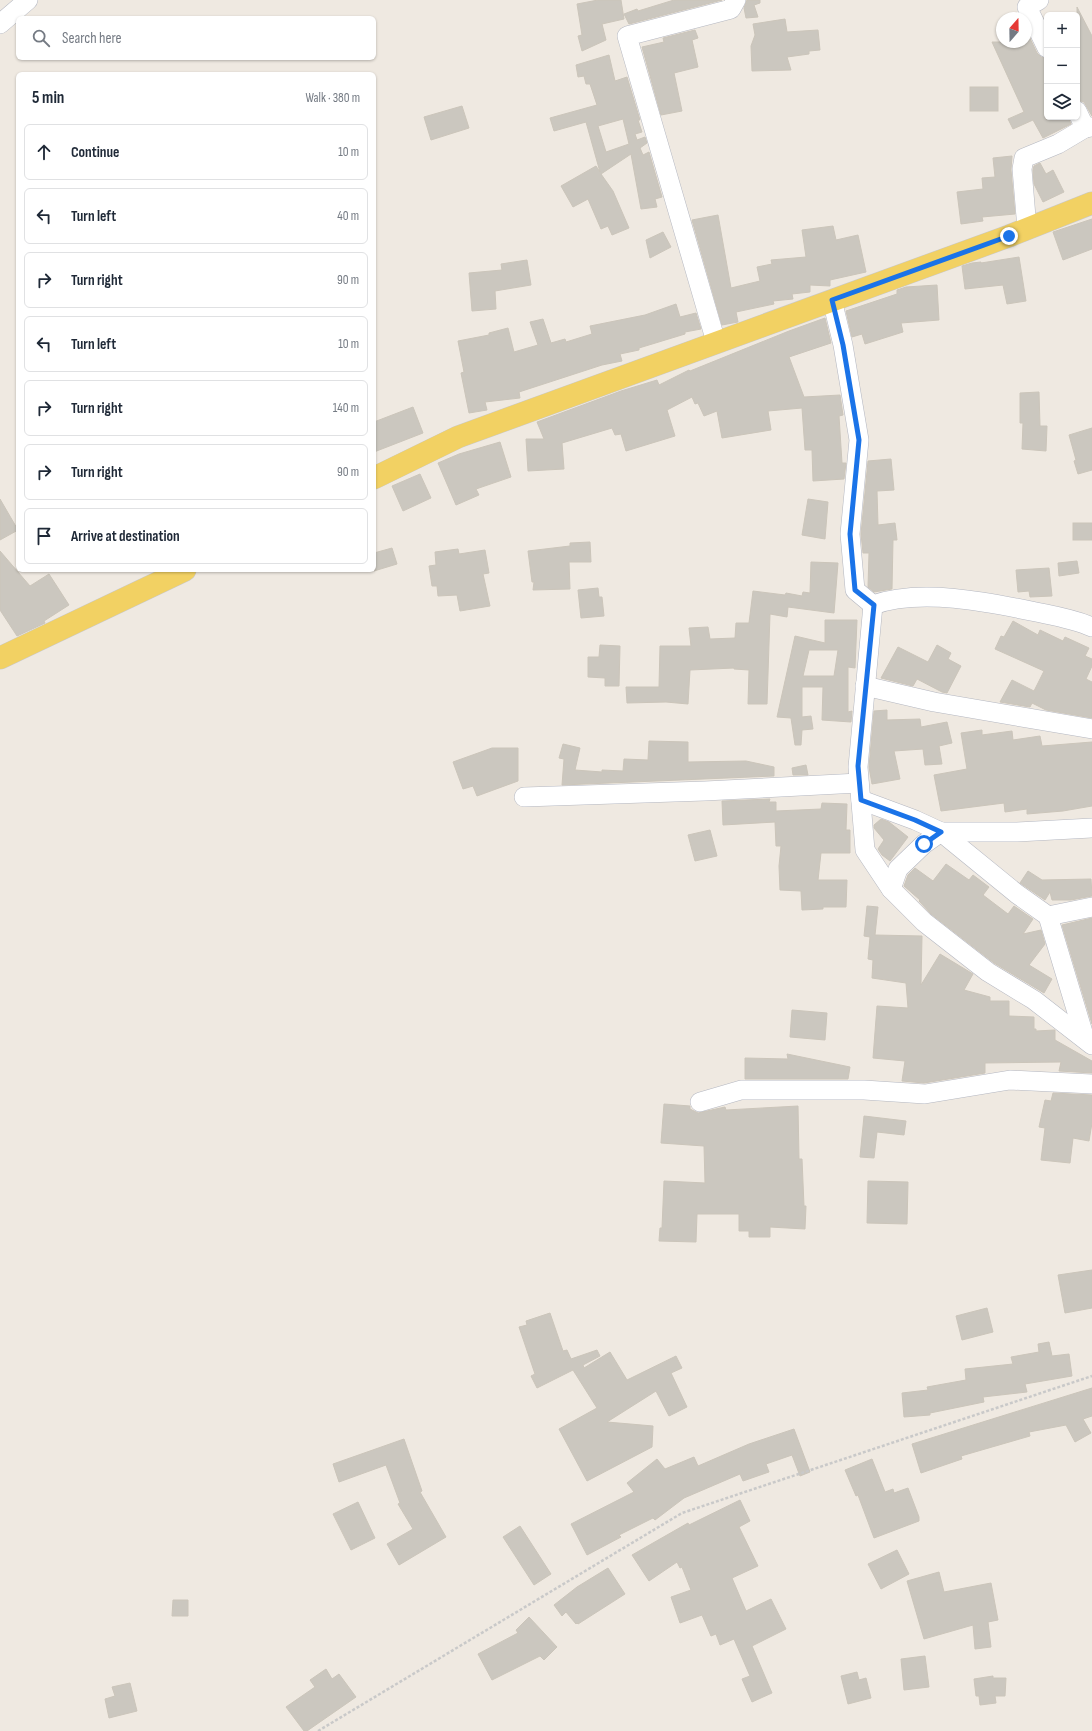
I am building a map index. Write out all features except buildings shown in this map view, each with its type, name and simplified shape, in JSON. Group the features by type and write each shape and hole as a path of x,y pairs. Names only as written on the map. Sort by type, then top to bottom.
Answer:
{"main road":[{"path":"376,477 458,436 1027,229 1092,203"},
{"path":"0,658 181,572"}],"street":[{"path":"0,24 28,0"},
{"path":"716,342 627,36 731,9 736,0"},
{"path":"1033,3 1044,38"},
{"path":"1027,229 1022,169 1024,158 1058,144 1089,128 1080,115"},
{"path":"832,300 843,345 859,440 850,534 855,590 874,605"},
{"path":"874,605 887,600 926,596 1000,605 1079,621 1092,627"},
{"path":"874,605 858,766 865,850 891,889 924,922 988,972 1034,1000 1088,1042"},
{"path":"865,686 934,702 1092,729"},
{"path":"524,797 705,791 860,791 941,832 1017,894 1048,916 1088,1042"},
{"path":"891,889 898,869 924,844 941,832 1017,832 1092,828"},
{"path":"1048,916 1092,907"},
{"path":"700,1102 741,1090 864,1090 925,1094 1010,1080 1092,1084"}],"path":[{"path":"318,1731 682,1513 1092,1376"}],"route":[{"path":"924,844 941,832 915,820 861,800 858,766 874,605 855,590 850,534 857,474 859,440 843,345 832,300 1009,236"}]}
